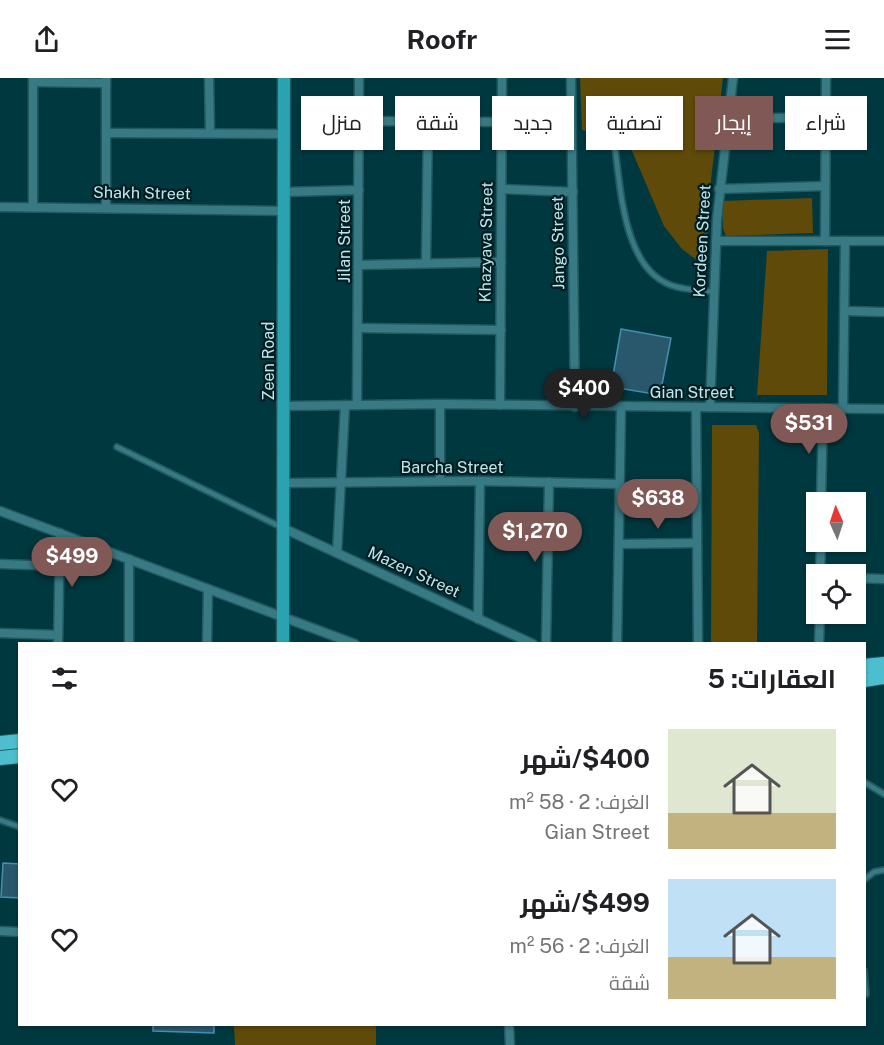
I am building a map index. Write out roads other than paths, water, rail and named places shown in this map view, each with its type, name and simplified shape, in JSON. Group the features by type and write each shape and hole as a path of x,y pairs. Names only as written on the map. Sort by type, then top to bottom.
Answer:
{"main road":[{"path":"866,666 884,664"},
{"path":"866,680 884,677"},
{"path":"0,743 18,741"},
{"path":"0,758 18,756"}],"street":[{"path":"209,78 210,133"},
{"name":"Zeen Road","path":"283,642 284,78"},
{"name":"Jilan Street","path":"359,78 359,96"},
{"name":"Khazyava Street","path":"502,78 502,96"},
{"name":"Jango Street","path":"572,78 575,407"},
{"name":"Kordeen Street","path":"731,96 733,78"},
{"path":"826,78 826,96"},
{"path":"33,207 33,80 106,81 106,207"},
{"path":"106,133 284,134"},
{"name":"Jilan Street","path":"357,405 359,150"},
{"path":"426,262 428,150"},
{"name":"Khazyava Street","path":"500,405 503,150"},
{"name":"Kordeen Street","path":"710,407 716,241 724,150"},
{"path":"825,241 826,150"},
{"path":"719,189 825,186"},
{"path":"502,189 573,192"},
{"path":"284,192 359,190"},
{"name":"Shakh Street","path":"0,207 284,211"},
{"path":"716,241 884,241"},
{"path":"843,408 846,311 845,241"},
{"path":"358,265 501,262"},
{"path":"846,311 884,312"},
{"path":"358,328 501,330"},
{"path":"440,404 440,481"},
{"name":"Gian Street","path":"285,406 440,404 884,409"},
{"path":"337,553 345,405"},
{"path":"617,642 621,407"},
{"path":"696,407 698,642"},
{"path":"822,492 823,408"},
{"path":"478,619 480,481"},
{"name":"Barcha Street","path":"285,483 480,481 620,484"},
{"path":"546,642 549,483"},
{"path":"0,511 351,642"},
{"name":"Mazen Street","path":"283,528 529,642"},
{"path":"0,633 58,639 60,533"},
{"path":"619,544 697,543"},
{"path":"129,559 129,642"},
{"path":"0,564 59,566"},
{"path":"866,578 884,579"},
{"path":"207,642 208,589"},
{"path":"819,642 820,624"},
{"path":"0,931 18,932"},
{"path":"509,1026 510,1045"}],"lane":[{"path":"615,150 626,218 641,263 657,278 675,287 714,292"},
{"path":"117,447 283,528"},
{"path":"866,783 884,794"},
{"path":"0,820 18,826"},
{"path":"866,878 874,872 884,870"}]}
